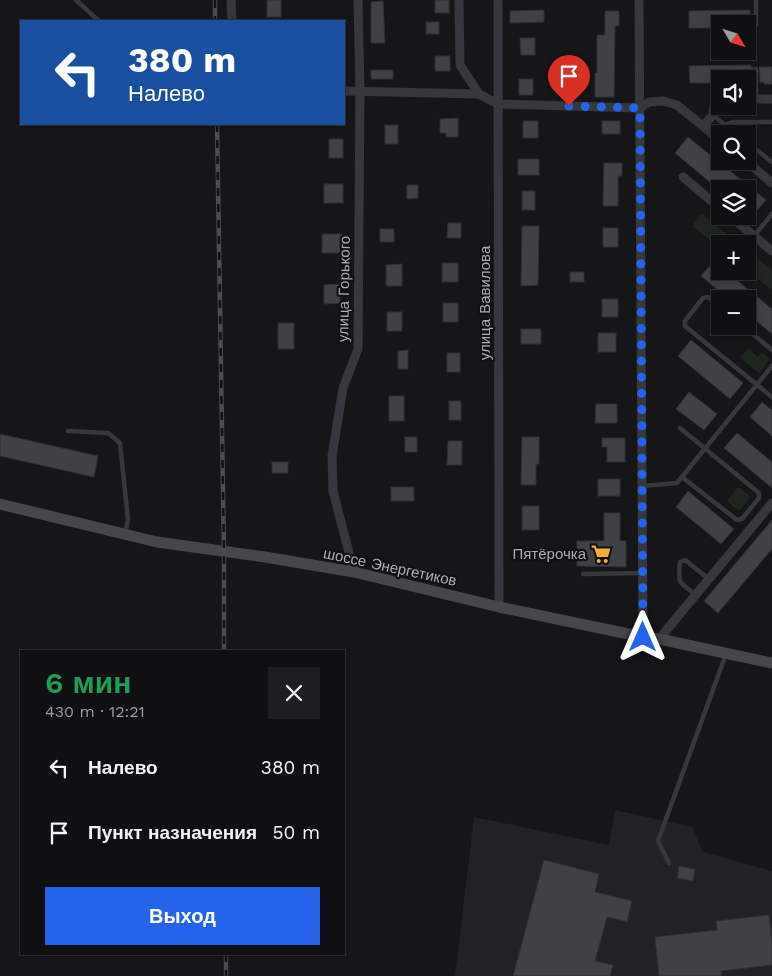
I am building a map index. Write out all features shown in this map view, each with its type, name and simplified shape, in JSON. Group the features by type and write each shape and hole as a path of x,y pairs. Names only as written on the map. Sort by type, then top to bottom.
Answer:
{"main road":[{"name":"шоссе Энергетиков","path":"0,504 157,542 354,572 499,607 643,637 659,638 772,663"}],"street":[{"path":"231,0 232,20"},
{"name":"улица Горького","path":"354,572 333,491 332,456 343,388 358,349 360,91 358,0"},
{"path":"459,0 460,65 479,94"},
{"name":"улица Вавилова","path":"498,0 499,607"},
{"path":"639,0 643,637"},
{"path":"345,90 479,94 498,104 640,108 649,102 663,101 677,105 711,132"},
{"path":"756,99 772,99"},
{"path":"704,126 713,115"},
{"path":"756,169 772,183"},
{"path":"683,177 711,200"},
{"path":"741,225 753,235"},
{"path":"756,238 772,251"},
{"path":"659,638 772,503"}],"lane":[{"path":"76,0 98,20"},
{"path":"756,0 756,15"},
{"path":"713,115 725,125 733,122 772,122"},
{"path":"756,149 772,162"},
{"path":"755,235 772,214"},
{"path":"711,300 708,297 704,298 685,321 685,326 772,397"},
{"path":"754,335 772,350"},
{"path":"642,486 677,483 772,366"},
{"path":"680,428 759,493 759,498 742,519 737,520 682,476"},
{"path":"68,431 108,433 120,443 128,520 125,534"},
{"path":"696,595 681,583 679,579 680,562 685,560 709,579"},
{"path":"583,574 642,573"},
{"path":"669,863 658,841 726,653"}],"shaded area":[{"path":"702,214 711,221 711,225 716,225 728,235 711,235 711,241 692,226"},
{"path":"756,257 772,270 772,290 756,277"},
{"path":"748,348 758,357 762,352 770,359 759,373 740,358"},
{"path":"738,487 751,497 739,511 727,501"},
{"path":"615,810 692,827 703,852 772,871 772,976 455,976 474,817 609,845"}],"building":[{"path":"267,0 281,0 281,17 267,17"},
{"path":"435,0 449,0 449,13 435,13"},
{"path":"383,1 385,43 371,43 371,2"},
{"path":"544,10 544,22 510,23 510,11"},
{"path":"750,10 750,15 711,15 711,28 689,28 689,11"},
{"path":"605,11 619,11 619,26 615,26 614,97 595,97 597,35 605,35"},
{"path":"426,22 439,22 439,34 426,34"},
{"path":"520,38 535,38 535,55 521,55"},
{"path":"435,56 450,56 450,71 435,71"},
{"path":"751,65 753,67 753,70 711,70 711,83 690,83 689,66"},
{"path":"759,67 772,67 772,84 760,82"},
{"path":"371,70 393,70 393,79 371,79"},
{"path":"519,79 533,79 533,95 519,95"},
{"path":"458,118 458,137 446,137 446,133 440,133 440,119"},
{"path":"523,121 538,121 538,138 523,138"},
{"path":"602,121 620,121 620,134 602,134"},
{"path":"385,125 398,125 398,144 385,144"},
{"path":"688,137 711,156 711,170 729,170 741,180 711,180 711,183 675,153"},
{"path":"329,139 343,139 343,158 329,158"},
{"path":"518,159 539,159 539,175 518,175"},
{"path":"604,163 622,163 622,176 618,176 618,206 603,206"},
{"path":"324,184 343,184 343,203 324,203"},
{"path":"407,185 418,185 418,198 407,199"},
{"path":"522,191 535,191 535,210 522,210"},
{"path":"756,192 766,200 756,211"},
{"path":"448,223 461,223 461,238 447,238"},
{"path":"522,226 539,226 538,285 521,286"},
{"path":"603,228 618,228 618,247 603,247"},
{"path":"380,229 394,229 394,242 380,242"},
{"path":"322,234 342,234 342,253 322,253"},
{"path":"442,263 458,263 458,282 442,282"},
{"path":"402,264 402,286 386,286 386,265"},
{"path":"711,264 711,280 737,280 749,290 718,290 701,276"},
{"path":"570,272 584,272 584,282 570,282"},
{"path":"340,284 340,303 324,304 324,285"},
{"path":"756,296 772,309 772,334 756,321"},
{"path":"602,299 618,299 618,317 602,317"},
{"path":"443,303 458,303 458,322 443,322"},
{"path":"387,312 402,312 402,331 387,331"},
{"path":"278,323 294,323 294,349 278,349"},
{"path":"521,329 541,329 541,344 521,344"},
{"path":"598,333 616,333 616,352 598,352"},
{"path":"691,340 743,383 730,399 678,356"},
{"path":"408,350 408,369 398,369 398,351"},
{"path":"447,353 460,353 460,372 447,372"},
{"path":"689,392 717,414 704,430 676,409"},
{"path":"389,396 404,396 404,421 389,421"},
{"path":"449,401 461,401 461,420 449,420"},
{"path":"762,402 772,410 772,436 750,417"},
{"path":"596,404 617,404 617,423 595,423"},
{"path":"737,433 772,462 772,488 724,448"},
{"path":"0,434 98,456 94,477 0,456"},
{"path":"405,437 417,437 417,452 405,452"},
{"path":"522,437 539,437 539,464 536,464 536,485 521,485"},
{"path":"602,438 625,438 625,462 607,462 607,447 602,447"},
{"path":"448,441 462,441 462,465 447,465"},
{"path":"272,462 288,462 288,473 272,473"},
{"path":"598,479 620,479 620,496 598,496"},
{"path":"391,487 414,487 414,501 391,501"},
{"path":"688,491 734,529 721,544 676,507"},
{"path":"522,506 539,506 539,530 522,530"},
{"name":"Пятёрочка","path":"604,513 620,513 620,541 626,541 626,567 577,566 577,541 604,541"},
{"path":"772,520 772,549 718,613 704,601"},
{"path":"544,860 599,874 595,892 632,901 627,922 607,917 595,961 613,965 610,976 513,976"},
{"path":"679,866 695,869 693,881 677,878"},
{"path":"769,915 772,965 721,971 722,976 659,976 655,937 717,930 716,921"}],"railway":[{"path":"215,0 215,20"},
{"path":"217,125 224,650"},
{"path":"226,955 226,976"}],"place":[{"name":"Пятёрочка","path":"601,554"}],"route":[{"path":"569,106 640,108 643,637"}]}
